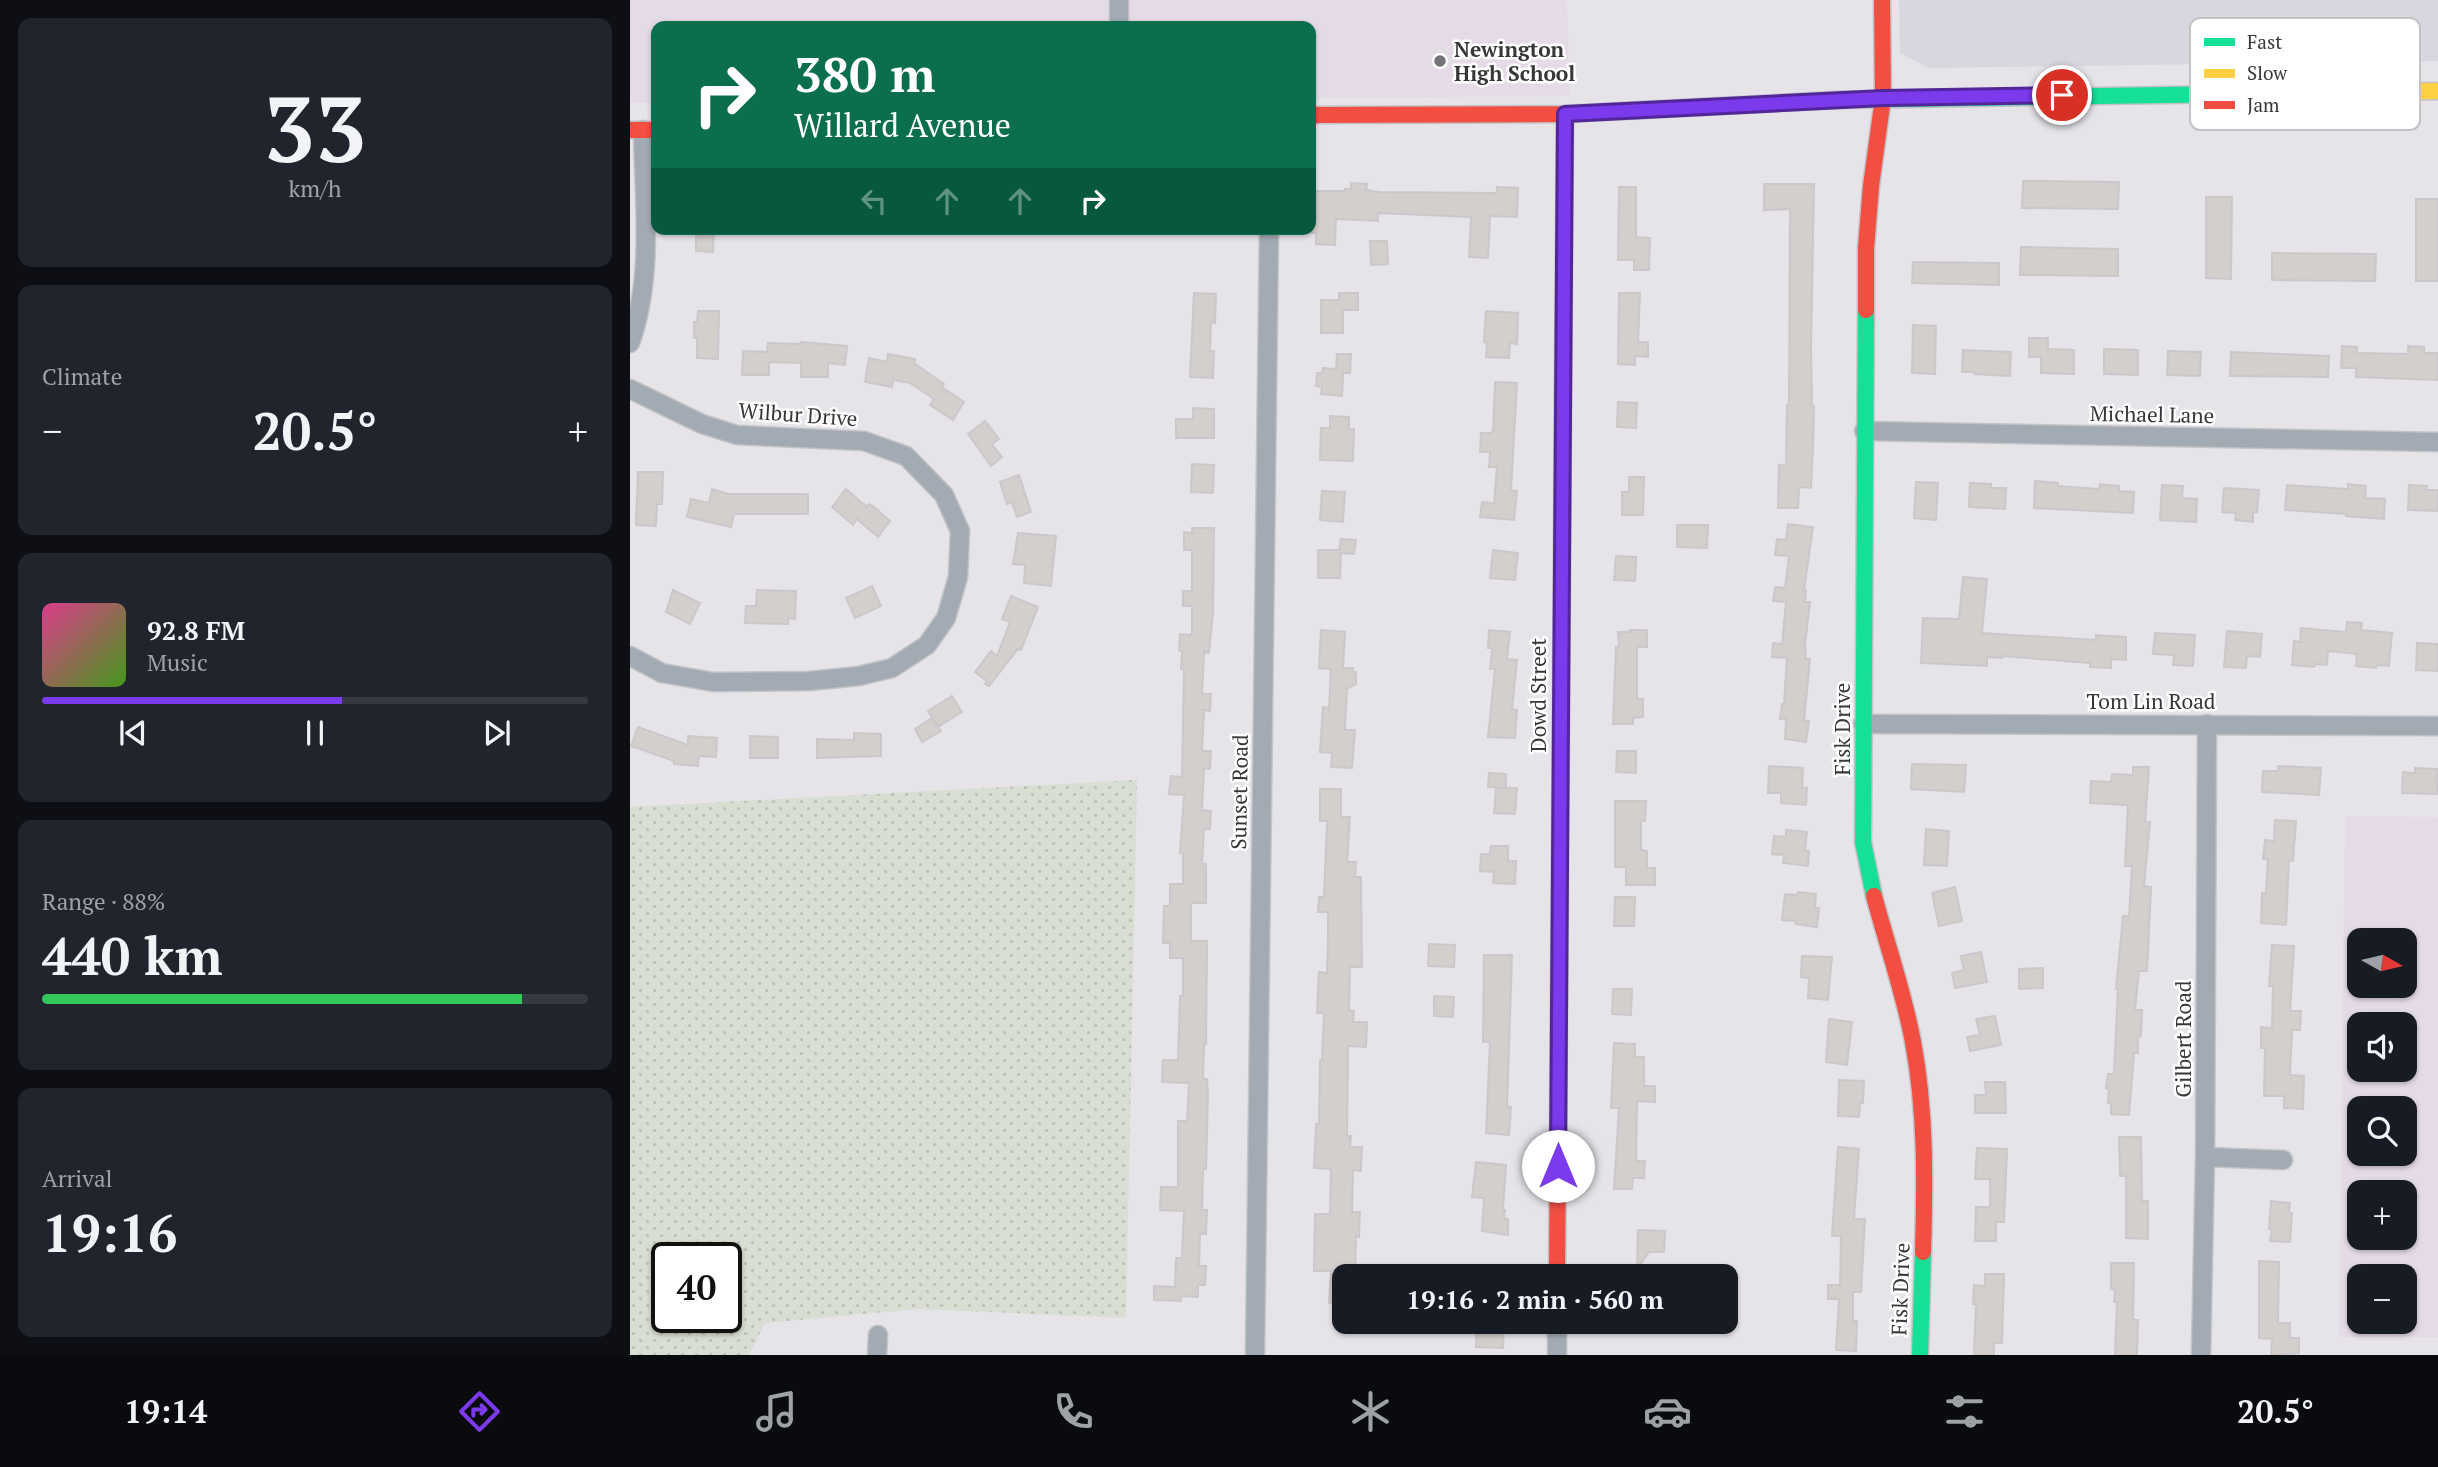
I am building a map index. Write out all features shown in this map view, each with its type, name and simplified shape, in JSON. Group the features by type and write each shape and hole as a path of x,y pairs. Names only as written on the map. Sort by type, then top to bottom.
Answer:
{"street":[{"path":"1119,0 1119,21"},
{"name":"Fisk Drive","path":"1882,0 1883,98 1866,248 1863,842 1871,887 1913,1042 1921,1106 1924,1179 1920,1355"},
{"path":"2420,91 2438,91"},
{"path":"1316,115 1565,114 1883,98 2190,94"},
{"name":"Dowd Street","path":"1557,1264 1565,114"},
{"path":"630,343 637,324 645,275 643,130"},
{"name":"Sunset Road","path":"1255,1355 1269,235"},
{"name":"Wilbur Drive","path":"630,389 702,424 737,435 864,441 906,456 944,495 960,531 958,577 946,618 927,645 892,667 859,676 809,681 713,682 662,673 630,656"},
{"name":"Michael Lane","path":"1864,431 2438,442"},
{"name":"Tom Lin Road","path":"1863,724 2438,726"},
{"name":"Gilbert Road","path":"2201,1355 2205,1157 2207,724"},
{"path":"2205,1157 2283,1160"},
{"path":"1557,1334 1557,1355"},
{"path":"877,1355 878,1335"}],"shaded area":[{"name":"Newington High School","path":"630,0 1567,0 1570,96 1316,98 1316,21 651,21 651,103 630,103"},
{"path":"1899,0 2438,0 2438,61 2420,61 2420,18 2190,18 2190,64 1929,68 1900,53"},
{"path":"1137,780 1126,1318 918,1309 765,1323 749,1355 630,1355 630,807"},
{"path":"2345,816 2438,817 2438,1337 2339,1337"}],"building":[{"path":"2023,181 2119,182 2118,209 2022,208"},
{"path":"1351,183 1367,184 1366,190 1379,192 1497,193 1497,187 1518,188 1517,217 1490,216 1488,258 1469,257 1471,217 1378,213 1378,221 1336,219 1335,245 1316,244 1316,191 1351,189"},
{"path":"1764,184 1814,184 1811,345 1813,448 1811,488 1799,487 1798,508 1778,508 1779,465 1786,466 1789,405 1790,209 1764,210"},
{"path":"1619,187 1636,187 1636,237 1650,238 1649,270 1634,270 1634,260 1618,260"},
{"path":"2206,197 2232,197 2231,279 2206,278"},
{"path":"2416,199 2438,199 2438,281 2416,281"},
{"path":"696,235 714,235 713,252 696,251"},
{"path":"1370,241 1387,241 1388,264 1371,265"},
{"path":"2021,247 2118,249 2118,276 2020,275"},
{"path":"2272,253 2376,254 2375,281 2272,280"},
{"path":"1913,262 1999,263 1999,285 1912,283"},
{"path":"1194,293 1216,294 1215,323 1211,322 1213,378 1190,377"},
{"path":"1339,293 1358,293 1358,310 1343,310 1343,333 1321,333 1321,300 1339,300"},
{"path":"1619,293 1640,293 1638,342 1648,342 1648,357 1635,356 1635,365 1618,364"},
{"path":"698,311 719,311 718,359 697,358 694,322 697,322"},
{"path":"1486,311 1518,313 1517,344 1510,343 1509,358 1486,357"},
{"path":"1913,325 1936,326 1935,374 1912,373"},
{"path":"2029,338 2048,338 2048,349 2074,350 2074,374 2041,373 2041,357 2029,357"},
{"path":"801,342 847,346 845,365 828,363 828,377 801,377 801,363 769,362 769,375 742,375 743,351 767,352 768,343"},
{"path":"2342,346 2357,347 2357,353 2408,354 2408,346 2424,347 2424,353 2438,353 2438,380 2356,377 2356,368 2341,368"},
{"path":"2104,349 2138,350 2138,375 2104,374"},
{"path":"1963,350 2011,352 2010,376 1962,372"},
{"path":"2168,351 2201,352 2200,376 2167,375"},
{"path":"2231,352 2329,356 2328,377 2230,376"},
{"path":"888,354 915,359 914,363 964,402 953,420 930,405 934,399 910,383 893,380 892,387 865,382 869,358 887,362"},
{"path":"1337,354 1351,354 1350,373 1343,373 1342,396 1321,394 1322,387 1316,386 1317,373 1322,373 1323,368 1336,369"},
{"path":"1495,382 1517,383 1511,490 1517,491 1514,520 1480,517 1482,502 1494,503 1497,467 1489,467 1490,452 1480,452 1481,433 1493,431"},
{"path":"1618,402 1637,403 1636,428 1617,427"},
{"path":"1193,408 1214,409 1214,438 1176,438 1176,419 1193,419"},
{"path":"1330,416 1349,417 1349,429 1354,429 1353,461 1320,460 1321,428 1330,428"},
{"path":"985,421 999,439 992,444 1002,457 991,466 968,434"},
{"path":"1192,464 1214,465 1213,493 1191,492"},
{"path":"638,472 663,472 662,504 657,504 656,526 636,525"},
{"path":"1019,475 1031,512 1017,517 1012,502 1007,504 1000,482"},
{"path":"1629,477 1644,477 1643,515 1622,515 1622,492 1629,492"},
{"path":"2035,481 2058,483 2058,486 2099,489 2100,484 2119,486 2119,491 2134,492 2133,513 2034,508"},
{"path":"1916,482 1938,483 1936,520 1914,518"},
{"path":"1970,483 2006,488 2005,509 1969,507"},
{"path":"2348,484 2366,486 2365,498 2385,499 2384,519 2285,510 2287,485 2348,489"},
{"path":"2162,485 2183,486 2182,498 2197,499 2196,522 2160,520"},
{"path":"2409,485 2438,490 2438,511 2408,510"},
{"path":"2224,488 2259,490 2253,522 2235,520 2236,513 2222,512"},
{"path":"712,489 728,494 808,494 808,514 734,514 731,527 687,517 691,499 709,503"},
{"path":"846,489 867,507 869,504 873,506 890,521 878,537 857,519 853,525 832,507"},
{"path":"1322,491 1345,492 1343,522 1320,520"},
{"path":"1788,524 1813,527 1804,590 1805,602 1810,602 1805,645 1806,659 1810,659 1804,721 1809,721 1806,742 1785,739 1786,719 1780,719 1784,704 1787,658 1772,657 1773,643 1782,644 1786,602 1773,601 1775,587 1785,588 1789,556 1775,555 1777,539 1786,540"},
{"path":"1677,525 1708,525 1707,548 1677,547"},
{"path":"1192,528 1214,528 1213,612 1209,653 1204,652 1202,694 1211,694 1210,711 1204,710 1202,751 1211,751 1210,769 1204,768 1202,810 1211,811 1210,829 1204,829 1202,864 1206,864 1206,903 1191,903 1191,941 1207,941 1203,1079 1207,1079 1208,1094 1202,1210 1207,1210 1206,1234 1200,1234 1199,1266 1206,1266 1205,1285 1198,1285 1198,1297 1181,1296 1181,1301 1154,1300 1154,1286 1175,1287 1176,1258 1182,1258 1184,1211 1160,1210 1161,1187 1178,1187 1178,1121 1187,1121 1189,1083 1162,1082 1163,1060 1178,1060 1180,996 1183,996 1183,958 1170,958 1170,943 1163,943 1164,906 1170,906 1170,884 1183,884 1183,853 1180,853 1184,795 1169,794 1171,776 1182,777 1184,669 1181,669 1182,652 1179,650 1180,634 1192,635 1192,606 1183,606 1183,591 1192,591 1192,550 1184,550 1184,532 1192,533"},
{"path":"1018,533 1056,536 1051,586 1024,583 1025,565 1013,564"},
{"path":"1341,539 1356,540 1354,554 1341,553 1340,578 1318,578 1318,550 1339,550"},
{"path":"1493,550 1518,553 1515,580 1490,578"},
{"path":"1616,556 1636,557 1635,581 1614,580"},
{"path":"1963,577 1987,579 1982,633 2096,640 2096,635 2126,637 2126,660 2111,659 2111,668 2090,667 2090,663 2002,656 1987,657 1987,666 1921,663 1923,618 1959,619"},
{"path":"872,586 881,606 855,618 846,598"},
{"path":"673,590 700,603 690,624 666,612"},
{"path":"757,590 796,591 795,619 788,618 788,624 745,623 746,606 756,606"},
{"path":"1011,596 1038,607 1021,650 1018,649 989,686 985,684 987,681 975,672 991,651 997,656 1010,622 1002,619"},
{"path":"2347,622 2362,623 2361,630 2392,633 2389,666 2356,666 2357,654 2328,651 2327,665 2292,665 2294,641 2300,642 2301,628 2346,632"},
{"path":"1321,630 1345,632 1343,668 1353,668 1353,672 1356,672 1356,684 1347,689 1345,730 1355,730 1352,768 1331,767 1332,753 1320,752 1323,707 1329,708 1331,669 1319,668"},
{"path":"1489,630 1510,632 1507,659 1517,660 1512,709 1517,710 1515,738 1488,737 1495,669 1490,669 1492,648 1488,648"},
{"path":"1647,630 1647,647 1637,647 1637,699 1643,699 1643,717 1633,718 1633,724 1613,724 1618,632"},
{"path":"2227,631 2262,634 2260,657 2247,656 2246,668 2224,667"},
{"path":"2155,633 2195,635 2193,666 2173,665 2174,655 2153,654"},
{"path":"2417,643 2438,644 2438,671 2416,670"},
{"path":"952,696 962,712 938,727 941,731 922,742 915,729 932,718 937,726 928,711"},
{"path":"638,727 688,745 688,736 717,738 716,757 699,756 698,766 674,764 674,761 631,746"},
{"path":"854,733 881,734 881,756 817,758 817,739 854,740"},
{"path":"750,736 778,737 778,758 750,758"},
{"path":"1617,751 1636,751 1636,773 1616,772"},
{"path":"1912,764 1966,765 1964,792 1911,789"},
{"path":"1769,766 1803,768 1802,788 1807,788 1806,805 1781,803 1781,793 1768,793"},
{"path":"2278,766 2321,768 2319,795 2262,792 2263,771 2278,771"},
{"path":"2133,767 2149,767 2145,822 2150,822 2144,886 2151,887 2147,971 2139,971 2135,1010 2142,1010 2141,1036 2138,1037 2138,1053 2134,1053 2129,1115 2111,1114 2111,1103 2108,1103 2109,1089 2106,1088 2108,1074 2114,1074 2116,989 2123,916 2129,916 2132,866 2125,866 2128,805 2090,803 2091,781 2111,782 2112,774 2133,775"},
{"path":"2415,768 2438,769 2437,794 2402,793 2403,772 2415,773"},
{"path":"1489,773 1506,774 1506,788 1488,787"},
{"path":"1496,788 1517,788 1515,814 1494,813"},
{"path":"1320,789 1341,789 1341,817 1350,817 1347,862 1356,862 1355,877 1361,877 1362,967 1350,967 1349,1010 1354,1011 1353,1022 1367,1022 1366,1047 1348,1046 1347,1136 1351,1136 1350,1147 1362,1147 1361,1171 1353,1170 1352,1212 1360,1212 1359,1237 1356,1236 1355,1264 1332,1264 1332,1303 1329,1303 1331,1271 1314,1271 1315,1214 1330,1214 1331,1169 1314,1168 1316,1124 1319,1124 1324,1013 1317,1013 1319,972 1327,973 1328,939 1328,912 1318,912 1319,897 1324,897 1327,821 1320,821"},
{"path":"1615,801 1646,801 1645,821 1641,821 1641,850 1647,851 1647,868 1655,868 1655,885 1626,885 1626,867 1615,867"},
{"path":"2275,820 2296,821 2293,861 2289,860 2286,925 2261,923 2262,893 2266,893 2268,859 2263,859 2265,840 2274,841"},
{"path":"1926,829 1949,831 1947,866 1924,865"},
{"path":"1786,830 1807,832 1805,850 1809,851 1808,866 1783,863 1784,855 1772,854 1774,836 1786,837"},
{"path":"1491,846 1508,846 1508,861 1516,861 1515,884 1493,883 1494,872 1480,871 1481,854 1490,854"},
{"path":"1955,887 1962,921 1939,926 1932,893"},
{"path":"1798,892 1816,894 1815,908 1819,908 1817,927 1782,920 1785,894 1797,895"},
{"path":"1615,897 1635,897 1634,926 1614,926"},
{"path":"1429,944 1455,945 1454,967 1428,966"},
{"path":"2272,945 2294,946 2290,1011 2301,1011 2300,1030 2292,1030 2290,1075 2304,1076 2303,1109 2284,1108 2284,1096 2264,1096 2265,1048 2261,1048 2261,1027 2272,1028 2273,986 2269,986"},
{"path":"1981,952 1987,982 1955,988 1952,973 1964,970 1961,956"},
{"path":"1484,955 1512,955 1507,1106 1511,1107 1509,1135 1486,1133 1490,1042 1483,1042"},
{"path":"1802,956 1832,957 1828,1000 1808,998 1809,978 1801,977"},
{"path":"2043,968 2043,988 2019,989 2019,969"},
{"path":"1613,989 1632,989 1631,1015 1612,1014"},
{"path":"1434,996 1454,997 1453,1017 1434,1016"},
{"path":"1995,1016 2001,1045 1970,1051 1967,1037 1980,1035 1976,1019"},
{"path":"1829,1019 1852,1022 1847,1065 1826,1062"},
{"path":"1614,1043 1635,1044 1635,1057 1644,1057 1644,1086 1655,1086 1655,1102 1637,1101 1636,1161 1645,1161 1644,1178 1633,1178 1632,1189 1614,1189 1619,1108 1611,1108"},
{"path":"1839,1080 1864,1081 1859,1117 1838,1116"},
{"path":"1985,1082 2005,1082 2006,1113 1975,1113 1975,1095 1986,1095"},
{"path":"2119,1137 2141,1137 2142,1201 2148,1201 2148,1239 2126,1238 2126,1176 2120,1176"},
{"path":"1838,1147 1859,1149 1854,1219 1865,1219 1861,1292 1853,1292 1853,1321 1857,1321 1856,1351 1836,1350 1839,1299 1828,1299 1828,1285 1840,1285 1841,1236 1832,1236"},
{"path":"1977,1148 2007,1149 2004,1222 1996,1222 1996,1241 1975,1241 1976,1207 1990,1207 1990,1179 1975,1179"},
{"path":"1476,1162 1506,1165 1503,1210 1504,1218 1508,1219 1508,1235 1482,1231 1484,1198 1472,1197"},
{"path":"2271,1201 2290,1203 2290,1242 2270,1241"},
{"path":"1638,1230 1665,1231 1664,1252 1649,1252 1641,1264 1637,1264"},
{"path":"2259,1261 2279,1262 2278,1323 2290,1323 2290,1338 2299,1338 2299,1353 2271,1355 2272,1339 2259,1338"},
{"path":"2111,1263 2134,1263 2133,1320 2138,1320 2137,1355 2115,1355 2117,1302 2114,1302 2115,1290 2111,1289"},
{"path":"1985,1274 2004,1274 2002,1343 1994,1343 1994,1355 1974,1355 1974,1285 1985,1286"},
{"path":"1476,1334 1504,1334 1503,1348 1476,1347"}],"traffic: fast":[{"path":"1836,100 2190,95"},
{"path":"1563,384 1565,114"},
{"path":"1866,310 1863,842 1874,896"},
{"path":"1920,1355 1923,1252"}],"traffic: slow":[{"path":"2420,91 2438,91"},
{"path":"1561,717 1563,384"}],"traffic: jam":[{"path":"1866,310 1866,248 1883,98 1882,0"},
{"path":"1316,115 1565,114 1836,100"},
{"path":"630,130 651,130"},
{"path":"1557,1264 1561,717"},
{"path":"1874,896 1905,1005 1917,1068 1924,1147 1923,1252"}],"place":[{"name":"Newington High School","path":"1440,61"}],"route":[{"path":"1558,1166 1565,114 1883,98 2062,95"}]}
